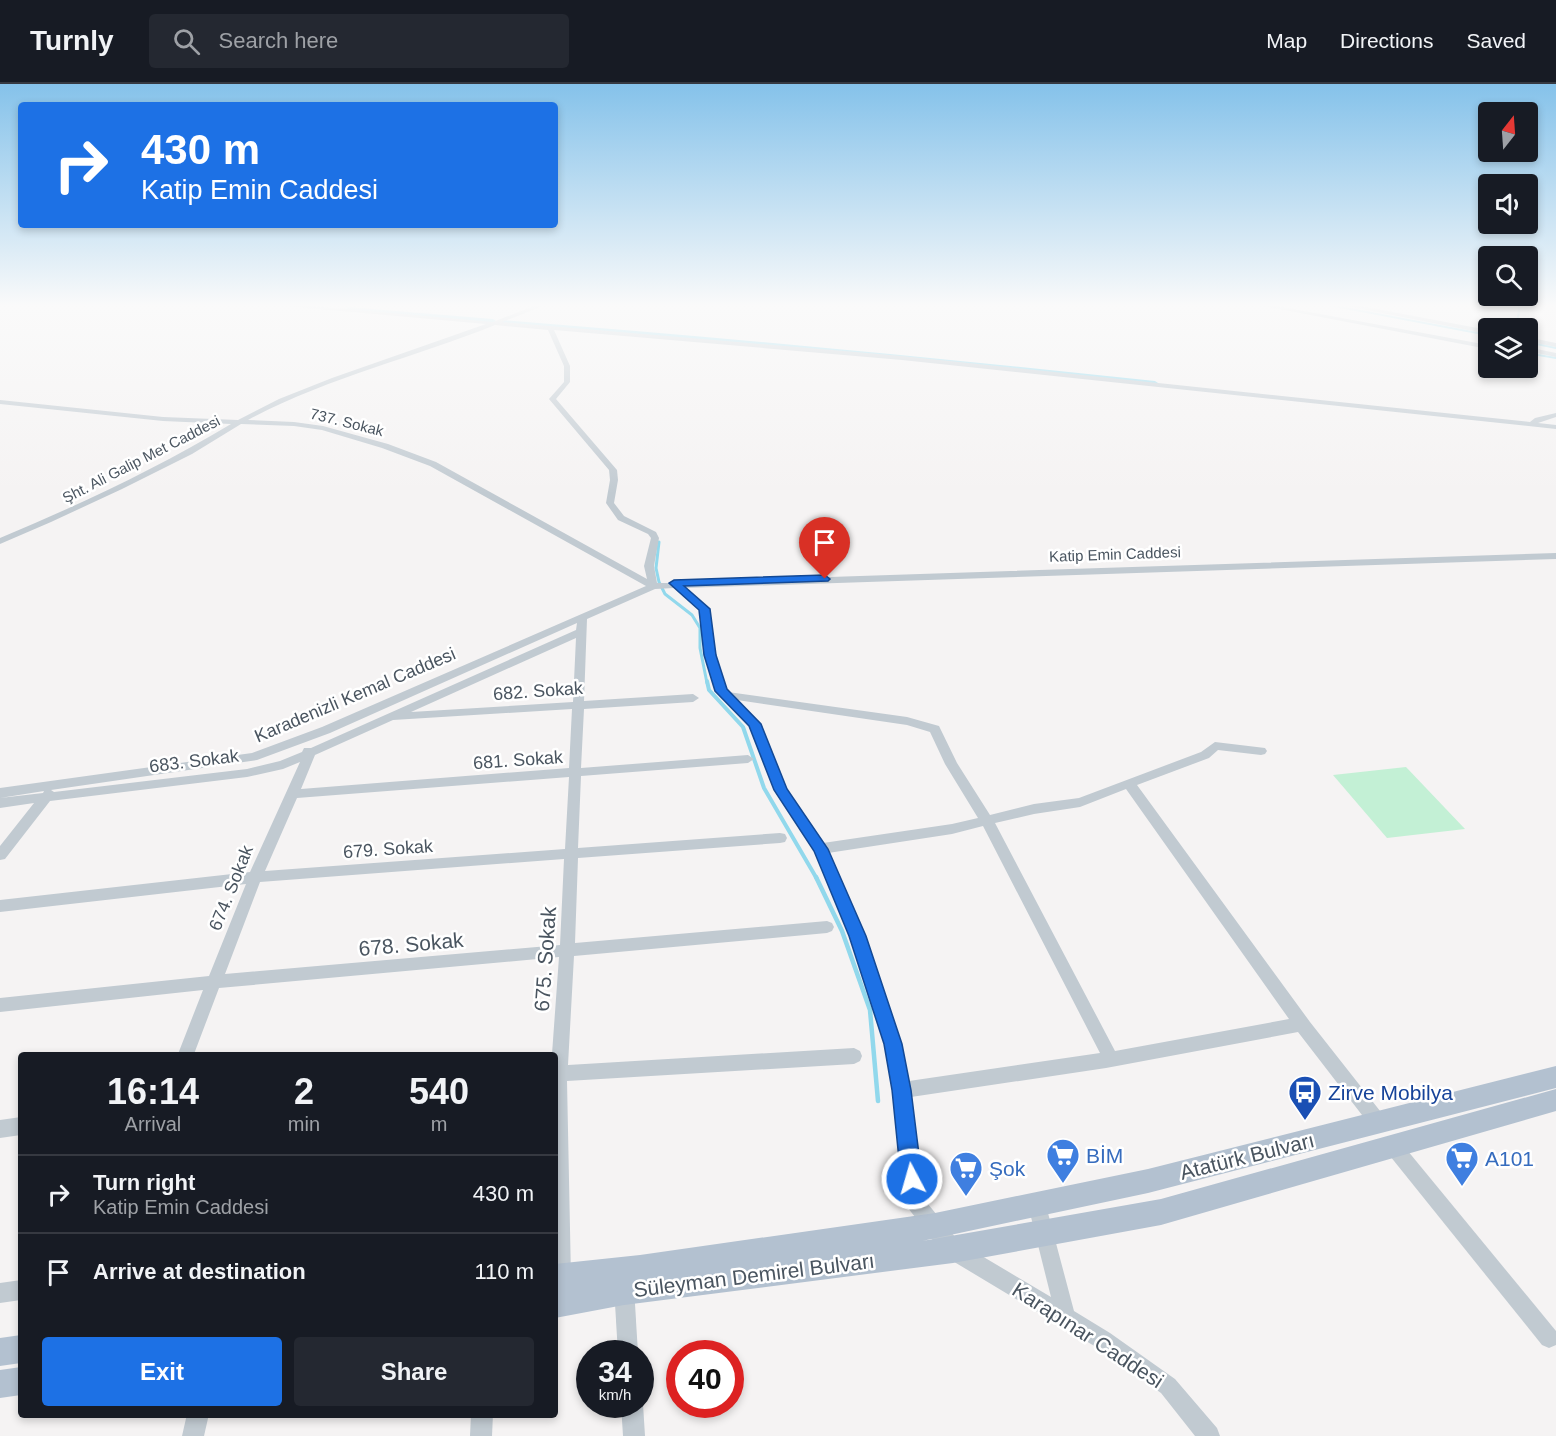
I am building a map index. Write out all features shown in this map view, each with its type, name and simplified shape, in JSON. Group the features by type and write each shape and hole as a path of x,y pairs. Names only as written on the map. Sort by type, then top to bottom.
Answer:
{"main road":[{"name":"Atatürk Bulvarı","path":"935,1226 1148,1181 1556,1077"},
{"name":"Atatürk Bulvarı","path":"953,1250 1161,1212 1556,1100"},
{"name":"Süleyman Demirel Bulvarı","path":"558,1304 624,1280 935,1226"},
{"name":"Süleyman Demirel Bulvarı","path":"558,1277 624,1280 953,1250"},
{"path":"0,1352 18,1349"},
{"path":"0,1384 18,1381"}],"street":[{"name":"Şht. Ali Galip Met Caddesi","path":"0,540 86,504 189,452 283,400 365,367"},
{"path":"567,367 567,382 552,399 613,471 614,480 610,503 621,518 652,532 655,538 649,566 662,585"},
{"path":"997,367 1535,422 1556,427"},
{"name":"737. Sokak","path":"0,402 164,419 309,425 385,446 433,464 705,609 710,655 721,691 725,695"},
{"path":"1535,422 1556,415"},
{"name":"Katip Emin Caddesi","path":"662,585 1556,556"},
{"name":"Karadenizli Kemal Caddesi","path":"0,793 51,791 253,757 581,624 662,585"},
{"name":"675. Sokak","path":"558,1062 567,951 581,624"},
{"name":"683. Sokak","path":"0,803 51,791 247,773 283,765 581,624"},
{"path":"725,695 907,721 934,729 951,764 987,821 1111,1059"},
{"path":"725,695 754,724 781,790 820,849 857,936 893,1044 902,1090 914,1202 953,1250"},
{"name":"682. Sokak","path":"386,718 693,698"},
{"path":"302,739 310,754"},
{"path":"820,849 987,821 1034,809 1080,802 1205,755 1215,747 1261,752"},
{"name":"674. Sokak","path":"187,1052 255,877 310,754"},
{"name":"681. Sokak","path":"292,794 748,759"},
{"path":"1129,784 1302,1024 1378,1122"},
{"path":"0,855 51,791"},
{"name":"679. Sokak","path":"0,906 255,877 780,838"},
{"name":"678. Sokak","path":"0,1005 213,982 827,927"},
{"path":"902,1090 1111,1059 1302,1024"},
{"path":"558,1074 854,1056"},
{"path":"0,1129 18,1126"},
{"path":"1392,1145 1549,1338"},
{"path":"1037,1205 1066,1318"},
{"name":"675. Sokak","path":"558,1211 558,1277"},
{"name":"Karapınar Caddesi","path":"953,1250 1102,1340 1168,1386 1209,1436"},
{"path":"624,1280 627,1340"},
{"path":"0,1293 18,1290"},
{"path":"193,1436 197,1418"},
{"path":"481,1436 482,1418"},
{"path":"633,1418 634,1436"}],"green space":[{"path":"1406,767 1465,829 1387,838 1333,775"}],"waterway":[{"path":"1002,367 1155,383"},
{"path":"659,542 656,568 659,582 665,594 692,615 700,628 700,648 707,683"},
{"path":"707,681 709,690 743,727 764,788 817,879"},
{"path":"817,879 842,931 870,1010 878,1101"}],"place":[{"name":"Zirve Mobilya","path":"1305,1121"},
{"name":"BİM","path":"1063,1184"},
{"name":"A101","path":"1462,1187"},
{"name":"Şok","path":"966,1197"}],"route":[{"path":"825,579 674,583 705,609 710,655 721,691 754,724 781,790 820,849 857,936 893,1044 902,1090 912,1179"}]}
